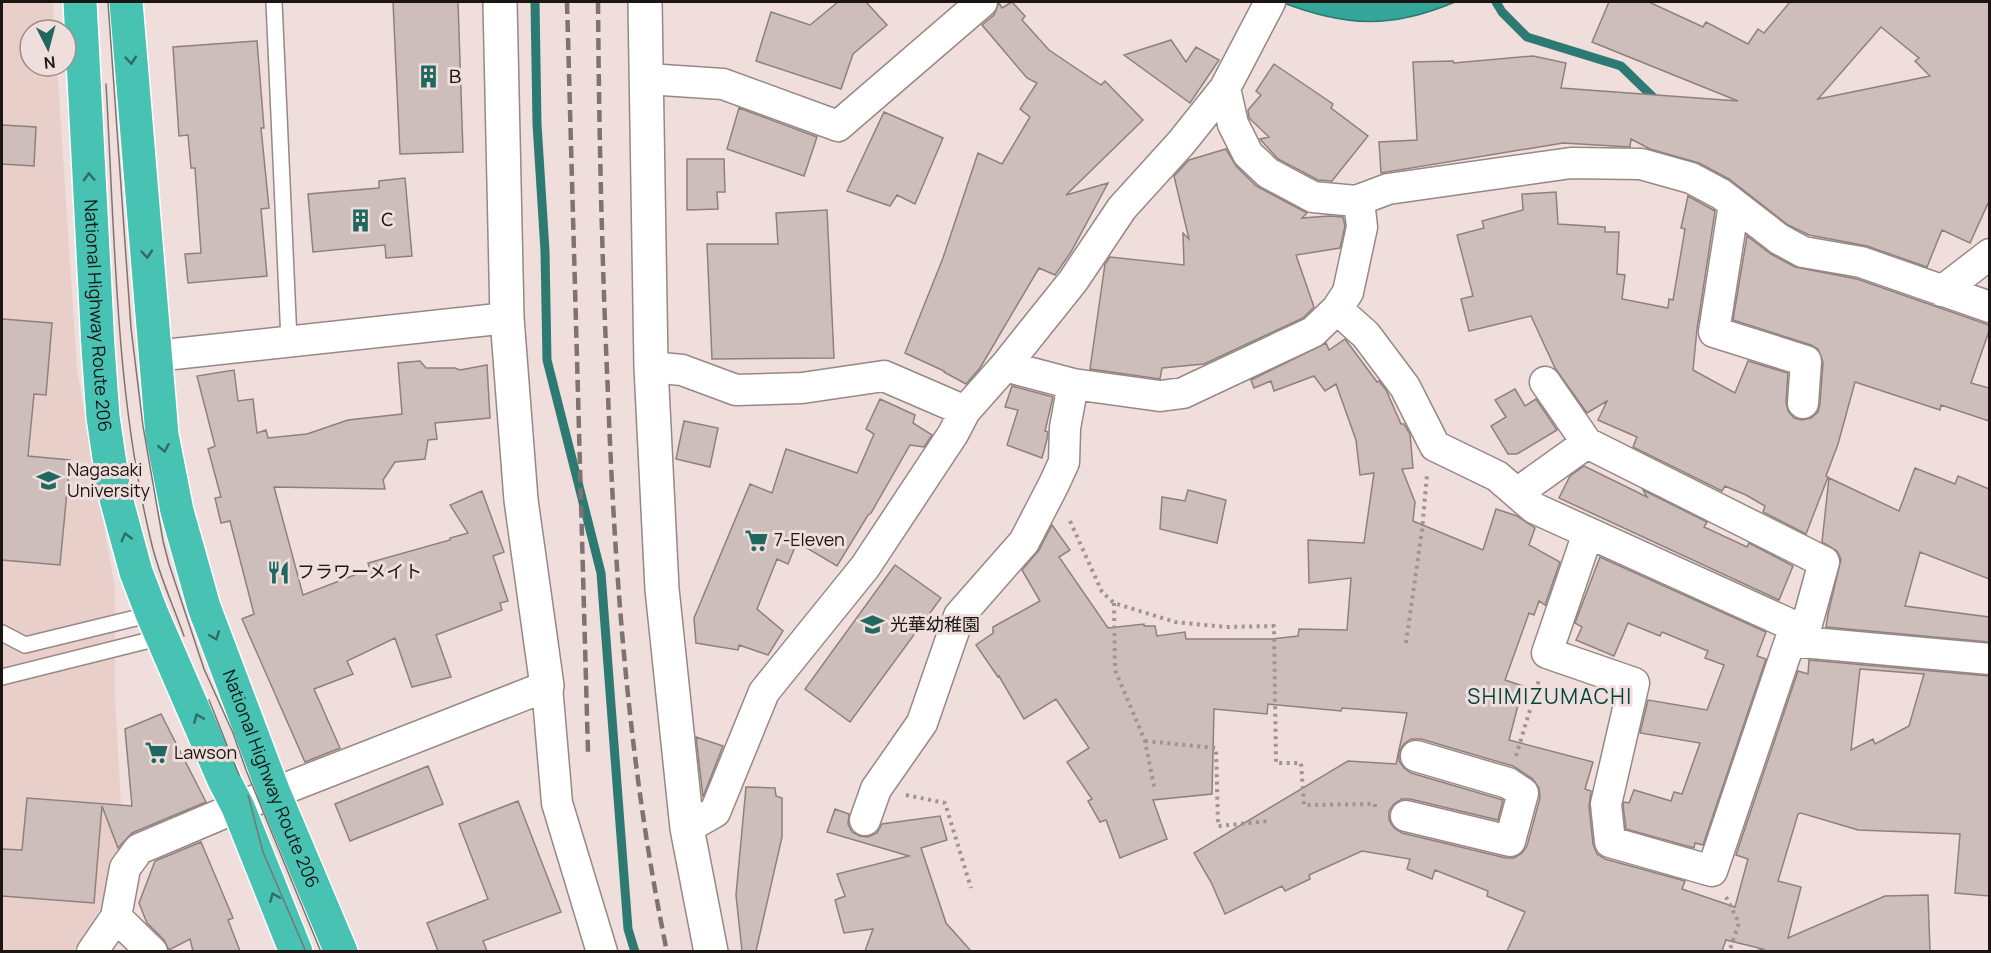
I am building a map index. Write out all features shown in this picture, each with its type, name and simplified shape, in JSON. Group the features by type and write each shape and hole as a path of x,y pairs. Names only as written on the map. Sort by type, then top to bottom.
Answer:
{"highway":[{"name":"National Highway Route 206","path":"80,2 98,347 103,417 114,491 135,572 224,780 238,807 296,951"},
{"name":"National Highway Route 206","path":"126,2 162,435 177,511 204,607 274,793 341,951"}],"street":[{"path":"500,2 507,318 521,500 547,686 557,803 602,951"},
{"path":"645,2 651,367 662,589 687,828 711,951"},
{"path":"647,79 723,84 838,126 981,2"},
{"path":"687,828 715,812 764,693 865,567 953,434 965,411 1005,366 1073,281 1122,208 1181,143 1225,88 1270,2"},
{"path":"1225,88 1233,124 1248,154 1268,173 1312,197 1356,201 1388,189 1571,163 1641,164 1691,178 1721,194 1779,239 1803,252 1861,262 1989,307"},
{"path":"1005,366 1073,384 1160,396 1183,393 1313,332 1337,309 1348,292 1362,227 1360,210 1356,201"},
{"path":"1734,204 1714,332 1806,361 1803,403"},
{"path":"1942,291 1989,254"},
{"path":"1337,309 1366,335 1405,387 1435,446 1497,476 1534,508 1797,636 1989,659"},
{"path":"155,356 507,318"},
{"path":"651,367 682,370 736,390 802,388 884,376 965,411"},
{"path":"1545,382 1587,443 1824,562 1712,871 1610,842 1606,804 1634,683 1547,653 1588,533"},
{"path":"865,820 876,789 922,723 959,616 1024,542 1054,484 1064,462 1065,428 1073,384"},
{"path":"1517,493 1587,443"},
{"path":"92,951 116,917 125,868 139,849 238,807 547,686"},
{"path":"1406,816 1510,841 1523,792 1508,783 1416,756"},
{"path":"116,917 152,951"}],"lane":[{"path":"274,2 289,341"},
{"path":"2,633 25,645 157,625"},
{"path":"2,677 157,625"}],"path":[{"path":"1406,642 1422,530 1428,464 1435,446"},
{"path":"1054,484 1097,583 1102,592 1114,603 1175,622 1226,627 1274,626 1276,763 1301,763 1304,804 1375,804 1374,814 1406,816"},
{"path":"1114,603 1115,670 1145,741 1155,791"},
{"path":"1508,783 1547,653"},
{"path":"1145,741 1216,748 1218,826 1270,821"},
{"path":"945,803 971,888"},
{"path":"1712,871 1739,923 1729,951"}],"shaded area":[{"name":"Nagasaki University","path":"2,2 53,2 54,18 18,18 18,78 58,78 77,369 115,590 115,697 123,841 99,912 73,951 2,952"}],"water":[{"path":"1281,2 1455,2 1410,17 1368,22 1327,16"}],"building":[{"name":"Ｂ","path":"393,2 458,2 463,152 400,154"},
{"path":"838,2 866,2 887,25 853,54 841,89 756,61 771,12 810,25"},
{"path":"1012,2 1025,16 1022,20 1049,50 1101,85 1105,81 1143,120 1066,195 1108,183 1071,252 1055,275 1039,268 980,368 966,384 905,353 943,258 978,153 1002,164 1030,117 1020,109 1037,83 1027,78 982,25 994,15 999,3 1002,8"},
{"path":"1609,2 1649,2 1703,27 1706,22 1748,44 1758,29 1764,33 1790,2 1989,2 1989,201 1970,243 1942,230 1927,267 1867,246 1809,235 1788,225 1729,179 1699,163 1650,149 1631,139 1630,147 1563,143 1381,173 1379,142 1417,140 1413,62 1453,61 1454,63 1533,56 1566,63 1561,88 1738,101 1592,42","holes":["1881,27 1919,58 1915,61 1930,76 1818,99"]},
{"path":"1171,40 1186,62 1196,47 1219,60 1190,103 1124,55"},
{"path":"257,41 264,128 261,128 269,208 261,209 267,276 188,283 185,254 201,253 195,168 191,168 188,135 179,136 173,47"},
{"path":"1274,64 1333,104 1331,108 1368,136 1332,181 1318,180 1278,159 1260,139 1269,137 1249,118 1248,110 1261,95 1256,91"},
{"path":"739,108 817,137 804,176 727,149"},
{"path":"884,112 943,138 915,204 897,195 890,206 847,191"},
{"path":"2,125 36,127 34,166 2,164"},
{"path":"1226,149 1236,166 1256,186 1307,213 1302,218 1343,217 1345,226 1340,248 1296,255 1314,307 1303,318 1204,364 1162,368 1160,379 1090,369 1105,264 1110,257 1184,265 1183,233 1189,239 1174,176 1189,160"},
{"path":"687,159 724,159 725,192 717,192 718,209 687,210"},
{"name":"Ｃ","path":"405,178 412,256 386,258 385,245 313,252 308,194 379,188 379,181"},
{"path":"1556,192 1558,224 1605,227 1605,232 1619,232 1617,274 1625,275 1622,299 1668,308 1669,299 1673,300 1685,229 1681,228 1688,196 1715,211 1693,370 1735,393 1748,361 1788,373 1786,402 1788,411 1794,418 1802,420 1811,418 1818,412 1820,404 1823,362 1818,349 1733,320 1747,236 1771,254 1795,267 1857,279 1989,325 1971,383 1989,388 1989,421 1941,405 1940,410 1855,382 1838,444 1826,476 1828,477 1806,534 1763,512 1765,506 1746,495 1725,486 1722,491 1633,447 1637,437 1598,420 1607,401 1587,413 1555,368 1531,316 1469,331 1461,299 1473,296 1457,235 1484,228 1482,221 1523,210 1522,194"},
{"path":"827,210 834,358 712,359 707,244 778,244 776,213"},
{"path":"2,319 52,323 46,395 34,394 28,456 70,460 60,565 2,560"},
{"path":"1345,339 1377,382 1379,381 1386,390 1401,424 1404,424 1410,434 1413,468 1402,469 1415,502 1413,521 1483,550 1496,509 1517,516 1535,528 1529,545 1560,562 1545,605 1539,601 1534,615 1529,613 1505,680 1523,686 1509,740 1593,762 1585,789 1591,791 1589,806 1593,844 1597,854 1605,859 1685,881 1682,889 1735,907 1748,859 1736,855 1798,671 1808,674 1809,660 1989,676 1989,896 1955,893 1960,834 1858,830 1801,813 1798,814 1778,881 1801,887 1788,938 1885,896 1928,895 1930,951 1756,951 1763,949 1726,940 1722,951 1507,951 1525,912 1487,896 1488,891 1435,870 1432,879 1407,869 1410,859 1362,851 1309,875 1310,879 1285,891 1282,886 1225,914 1211,882 1194,853 1348,761 1396,764 1407,713 1342,708 1341,711 1268,704 1267,714 1214,709 1212,794 1153,800 1167,839 1120,858 1106,820 1100,822 1088,801 1092,799 1067,762 1089,748 1056,699 1024,719 999,676 976,645 993,633 993,627 1040,601 1022,570 1039,550 1052,525 1070,550 1059,557 1108,628 1144,624 1144,626 1155,626 1157,636 1185,632 1186,639 1272,639 1298,636 1299,629 1347,630 1351,578 1309,583 1308,540 1364,543 1374,473 1360,475 1356,440 1336,384 1325,391 1314,376 1274,391 1271,381 1254,388 1251,380 1326,343 1329,350","holes":["1860,669 1924,674 1909,726 1875,744 1873,739 1851,750","1411,739 1421,739 1513,766 1533,779 1539,788 1540,798 1527,846 1522,853 1514,858 1506,858 1402,833 1394,828 1389,820 1389,811 1402,799 1498,820 1503,800 1411,773 1399,761 1399,752"]},
{"path":"420,361 426,368 460,370 487,365 490,418 435,423 437,439 428,440 425,459 395,462 383,480 385,489 274,487 303,595 370,569 368,563 468,533 450,505 482,491 504,552 493,556 508,601 500,603 502,610 436,635 451,677 412,687 395,638 347,661 353,674 314,689 340,748 305,762 242,619 254,614 230,521 221,523 215,498 221,497 208,449 215,446 197,376 234,370 238,401 253,399 257,433 266,430 268,438 307,434 348,420 402,414 398,363"},
{"path":"1012,386 1053,397 1045,431 1048,432 1042,458 1007,445 1018,410 1005,407"},
{"path":"1515,389 1525,406 1536,399 1557,430 1517,454 1508,454 1491,426 1506,417 1495,400"},
{"path":"880,399 915,415 913,423 932,435 924,447 910,445 837,566 797,542 788,564 777,559 757,609 783,631 768,655 739,645 738,650 696,643 694,618 750,484 772,493 786,449 857,473 874,434 866,429"},
{"path":"684,421 718,428 710,467 676,459"},
{"path":"1584,466 1647,497 1643,490 1707,522 1704,527 1747,547 1749,543 1793,566 1779,600 1559,498 1570,476"},
{"path":"1915,468 1955,484 1958,476 1989,489 1989,579 1920,552 1905,606 1989,617 1989,642 1826,627 1841,559 1837,551 1822,542 1829,478 1899,511"},
{"path":"1188,490 1226,500 1217,543 1160,529 1162,497 1185,501"},
{"path":"1600,557 1766,632 1757,656 1766,659 1703,845 1695,843 1694,848 1626,829 1623,805 1624,802 1629,803 1634,790 1671,801 1674,792 1682,794 1700,743 1640,733 1648,700 1707,710 1724,665 1705,658 1708,651 1662,632 1660,636 1628,623 1614,656 1576,640 1582,627 1575,623"},
{"path":"895,565 941,598 850,722 805,689"},
{"path":"161,714 206,802 132,833 118,848 102,806 94,903 2,896 2,849 22,850 27,798 132,806 125,729"},
{"path":"696,737 723,746 703,797"},
{"path":"428,766 443,804 350,841 335,804"},
{"path":"746,787 775,788 776,796 782,798 782,837 756,951 742,951 736,895"},
{"path":"518,801 561,912 483,941 487,951 438,951 427,923 488,899 459,824"},
{"path":"835,809 849,814 848,824 852,832 868,837 877,833 882,824 940,816 947,840 921,848 946,923 971,951 865,951 873,929 844,933 835,900 845,896 837,874 909,856 827,832"},
{"path":"201,842 233,918 228,920 240,951 193,951 190,939 169,950 164,940 147,923 139,903 155,861"}],"waterway":[{"path":"535,2 537,124 545,251 547,360 601,573 628,929 635,952"},
{"path":"1496,2 1502,12 1527,37 1621,66 1658,102"}],"tram line":[{"path":"108,2 131,328 143,426 163,541 204,669 233,733 321,952"},
{"path":"106,84 118,314 130,428 139,485 154,553 184,636"},
{"path":"209,700 239,775"},
{"path":"248,795 263,852 306,952"}],"railway":[{"path":"567,2 588,752"},
{"path":"598,2 604,296 620,604 633,744 667,952"}],"place":[{"name":"Ｂ","path":"428,77"},
{"name":"Ｃ","path":"360,220"},
{"name":"Nagasaki University","path":"49,480"},
{"name":"7-Eleven","path":"756,540"},
{"name":"フラワーメイト","path":"279,572"},
{"name":"光華幼稚園","path":"872,625"},
{"name":"Lawson","path":"156,753"}],"district":[{"name":"SHIMIZUMACHI","path":"1550,697"}]}
